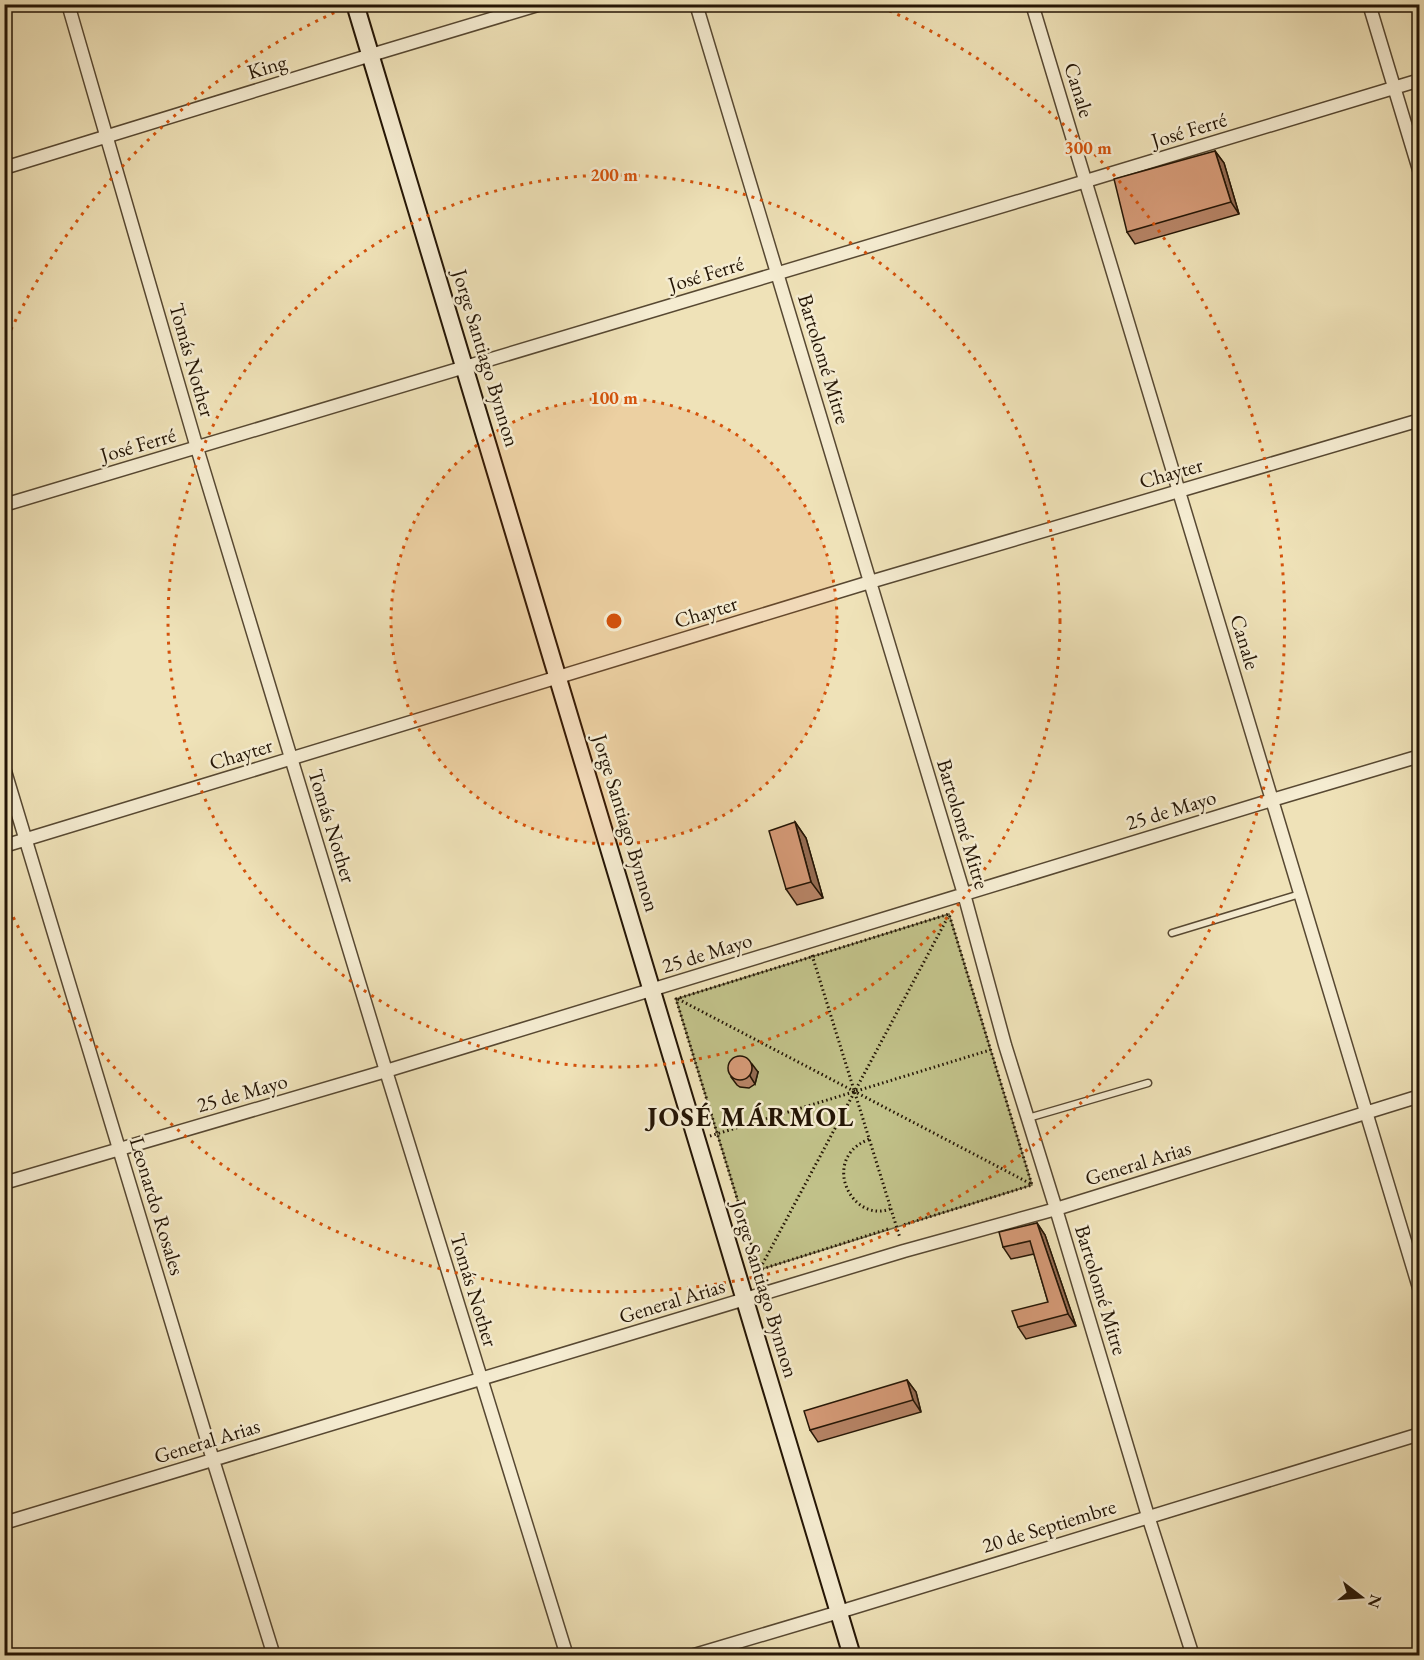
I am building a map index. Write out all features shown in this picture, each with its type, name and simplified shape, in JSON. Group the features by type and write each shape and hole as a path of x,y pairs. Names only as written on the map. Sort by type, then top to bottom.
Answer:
{"street":[{"name":"Tomás Nother","path":"68,4 197,448 567,1656"},
{"name":"Jorge Santiago Bynnon","path":"356,4 852,1656"},
{"name":"King","path":"4,168 541,4"},
{"name":"Bartolomé Mitre","path":"696,4 964,894 1005,1046 1192,1656"},
{"name":"Canale","path":"1032,4 1419,1291"},
{"path":"1368,4 1419,173"},
{"name":"José Ferré","path":"4,505 1419,80"},
{"name":"Chayter","path":"4,846 870,582 1419,420"},
{"name":"25 de Mayo","path":"4,1183 386,1071 1419,756"},
{"name":"Leonardo Rosales","path":"4,768 274,1656"},
{"name":"General Arias","path":"4,1523 904,1251 1056,1209 1419,1096"},
{"name":"20 de Septiembre","path":"690,1656 1419,1434"}],"lane":[{"path":"1172,933 1300,894"},
{"path":"1028,1118 1148,1083"}],"path":[{"path":"745,1299 949,914 964,894"},
{"path":"676,999 949,914"},
{"path":"949,914 1032,1185"},
{"path":"808,942 904,1251"},
{"path":"652,990 676,999 1032,1185"},
{"path":"676,999 759,1270"},
{"path":"697,1140 1005,1046"},
{"path":"869,1138 857,1145 849,1154 844,1165 843,1177 846,1188 861,1206 873,1210 890,1209"},
{"path":"903,1225 1032,1185"},
{"path":"759,1270 888,1229"}],"green space":[{"path":"949,914 1032,1185 759,1270 676,999"}],"building":[{"path":"1215,151 1231,202 1127,232 1114,179"},
{"path":"795,822 811,882 786,889 769,831"},
{"path":"740,1056 745,1057 751,1063 751,1073 745,1079 740,1080 735,1079 729,1073 728,1068 729,1063 735,1057"},
{"path":"1037,1223 1068,1314 1018,1327 1012,1311 1048,1302 1030,1241 1003,1247 999,1232"},
{"path":"907,1380 913,1400 810,1430 804,1411"}],"district":[{"name":"JOSÉ MÁRMOL","path":"751,1117"}]}
